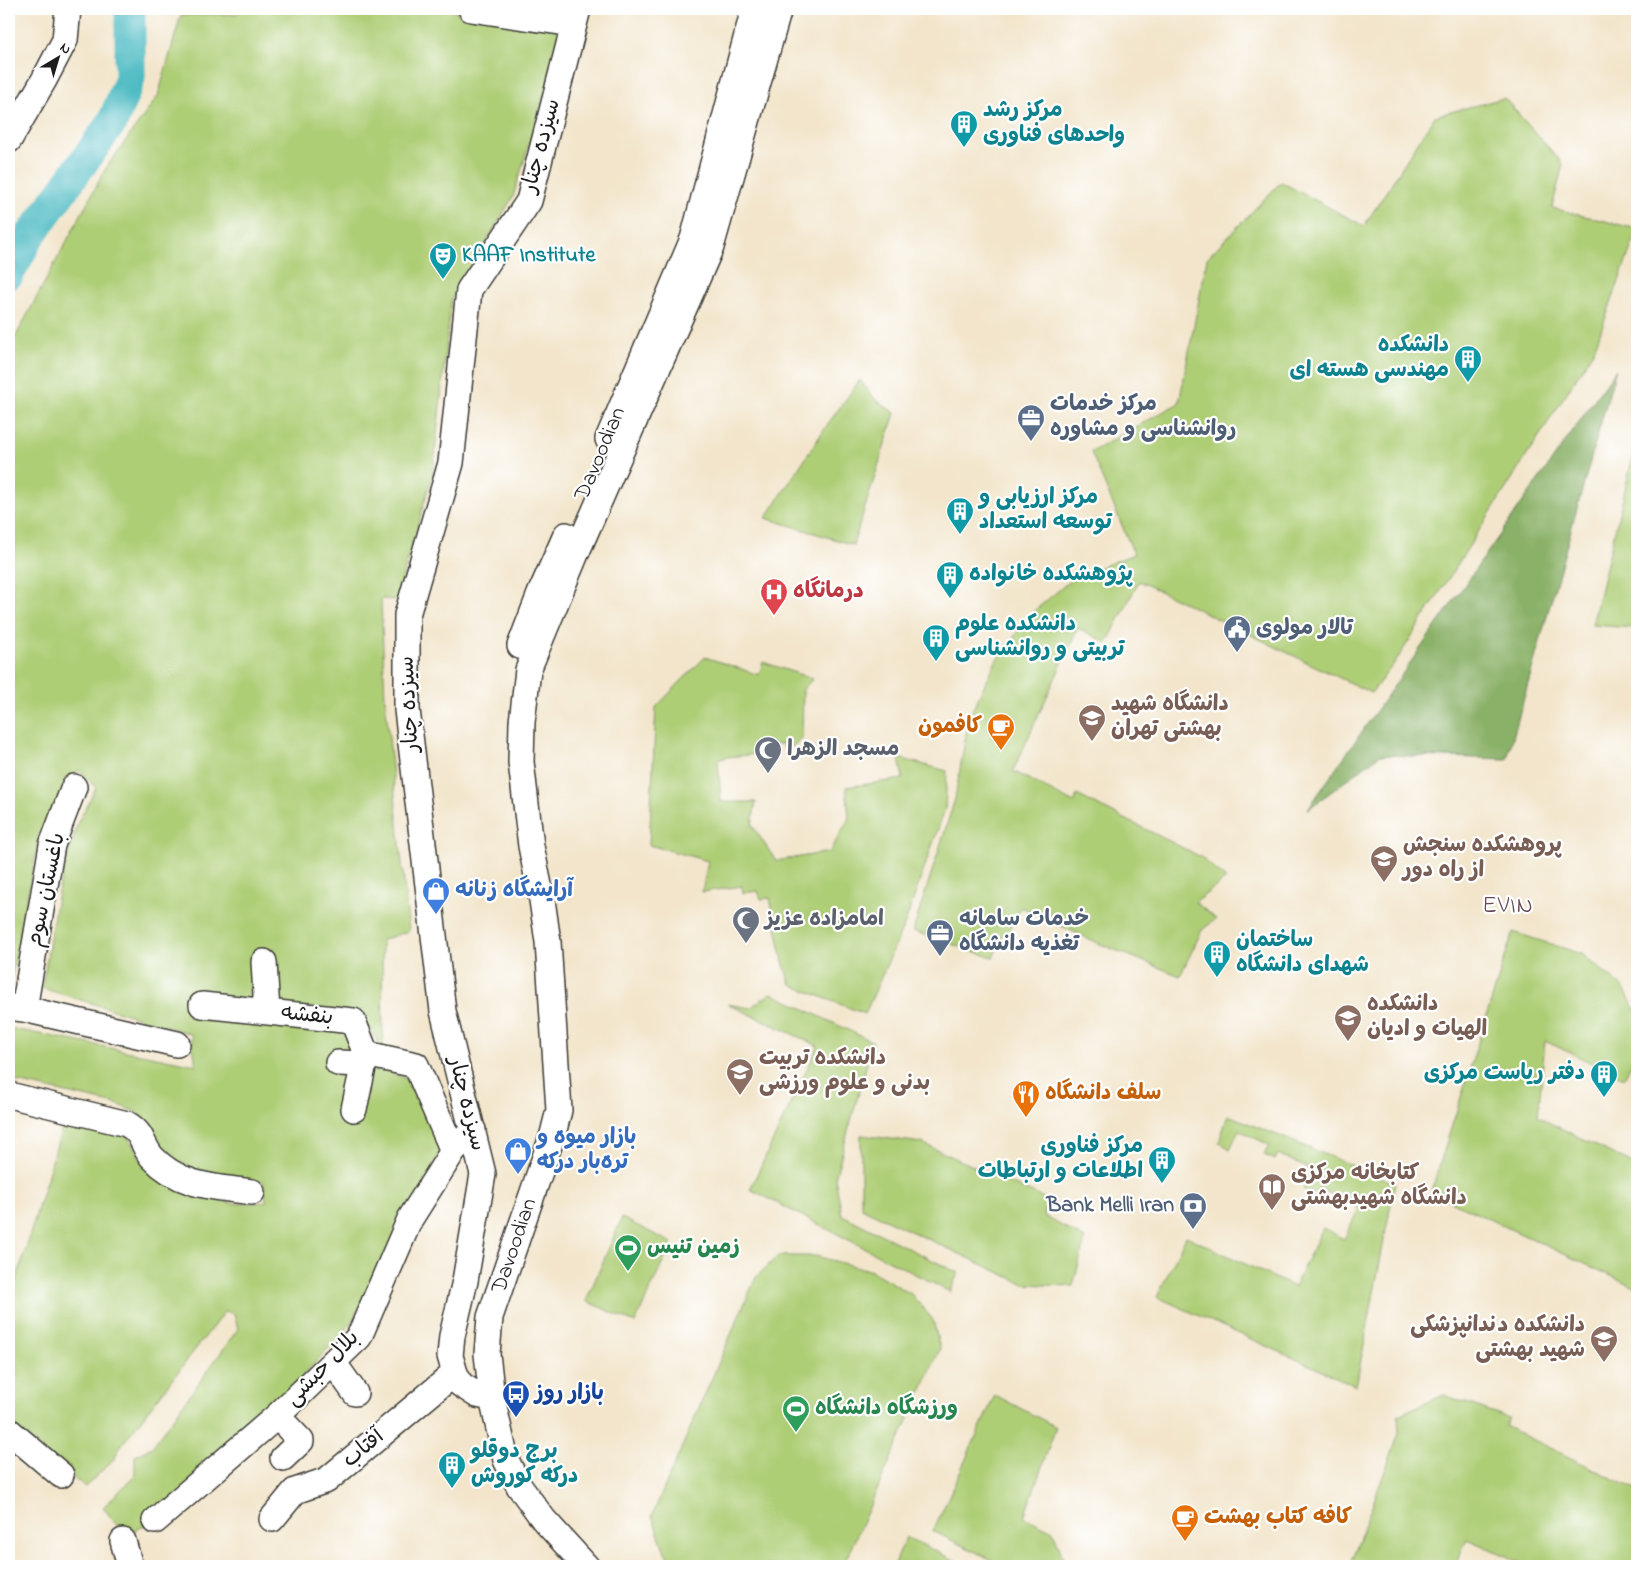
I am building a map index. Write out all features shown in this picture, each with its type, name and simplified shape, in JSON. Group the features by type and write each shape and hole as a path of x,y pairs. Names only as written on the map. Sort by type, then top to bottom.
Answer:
{"street":[{"path":"9,108 51,35 63,9"},
{"path":"9,140 65,40 68,9"},
{"path":"471,9 576,16"},
{"name":"Davoodian","path":"542,900 515,843 505,764 507,713 514,663 540,594 693,239 754,9"},
{"name":"Davoodian","path":"586,1566 544,1520 519,1486 506,1460 492,1398 487,1354 490,1317 553,1134 559,1110 551,972 542,900 531,846 521,762 522,722 528,670 575,556 711,247 779,9"},
{"name":"سیزده چنار","path":"455,1373 450,1356 452,1336 465,1281 483,1174 443,1011 407,710 407,615 451,463 469,290 529,201 576,16"},
{"path":"744,48 768,46"},
{"name":"باغستان سوم","path":"16,1008 52,845 74,787"},
{"path":"264,962 267,1012"},
{"name":"بنفشه","path":"202,1004 353,1022 365,1059"},
{"path":"16,1008 177,1044"},
{"path":"354,1109 365,1059"},
{"path":"338,1063 365,1059 416,1065 453,1151"},
{"path":"9,1095 127,1124 136,1129 150,1155 182,1180 208,1186 252,1192"},
{"name":"بلال حبشی","path":"155,1521 277,1416 359,1337 410,1219 453,1151 473,1130"},
{"path":"332,1362 355,1393"},
{"path":"455,1373 460,1384 477,1395 492,1398"},
{"name":"آفتاب","path":"272,1519 295,1491 327,1480 455,1373"},
{"path":"277,1416 300,1440 283,1458"},
{"path":"9,1431 62,1475"},
{"path":"123,1541 130,1566"}],"green space":[{"path":"241,9 450,9 458,13 564,29 513,197 451,300 433,473 396,600 381,599 385,699 409,931 382,940 383,1049 358,1013 259,1003 350,1030 357,1070 345,1115 350,1130 372,1066 410,1080 445,1146 349,1326 272,1409 161,1518 124,1535 103,1507 135,1476 135,1456 152,1447 238,1329 234,1314 225,1311 120,1447 114,1459 85,1487 9,1422 9,1289 14,1288 64,1121 127,1136 152,1176 187,1194 238,1204 266,1202 264,1182 206,1173 174,1160 152,1136 150,1124 136,1112 116,1104 9,1080 9,1028 196,1065 191,1034 42,988 58,891 78,822 96,788 79,770 58,798 40,833 9,991 9,349 106,168 158,96 181,15 237,14"},
{"path":"1504,98 1563,164 1552,208 1637,229 1637,231 1594,350 1396,661 1371,693 1139,581 1107,643 1078,628 1013,771 1074,803 1077,795 1201,857 1226,879 1195,902 1216,919 1202,930 1180,976 1095,942 1021,907 1008,934 1004,933 993,958 913,931 955,799 969,717 997,659 1033,612 1073,578 1134,554 1091,452 1179,403 1207,258 1281,182 1364,226 1435,116"},
{"path":"1616,369 1507,759 1380,755 1307,810"},
{"path":"860,380 876,400 895,413 853,545 766,518 827,425"},
{"path":"1637,440 1637,616 1634,628 1592,625"},
{"path":"705,657 759,675 763,662 813,679 803,689 802,738 792,747 783,748 783,744 768,745 767,753 727,757 718,760 721,802 756,802 752,825 776,861 830,852 849,818 846,787 903,779 899,758 947,771 945,809 905,923 865,1014 791,985 783,962 770,898 761,899 758,891 743,893 742,886 702,892 708,861 649,845 656,707"},
{"path":"1513,932 1582,954 1623,987 1637,1013 1637,1053 1624,1078 1545,1041 1538,1117 1637,1166 1637,1288 1431,1192"},
{"path":"771,993 873,1042 835,1178 842,1215 958,1273 950,1292 750,1189 818,1046 728,1004 750,1008"},
{"path":"1228,1115 1395,1183 1356,1386 1157,1297 1186,1236 1294,1287 1323,1228 1344,1239 1359,1208 1319,1188 1315,1195 1303,1189 1311,1170 1278,1154 1275,1160 1264,1155 1269,1145 1239,1130 1230,1149 1219,1142"},
{"path":"861,1135 922,1143 1048,1200 1044,1216 1085,1239 1073,1286 1024,1284 861,1208"},
{"name":"زمین تنیس","path":"622,1218 672,1243 635,1323 586,1301"},
{"name":"ورزشگاه دانشگاه","path":"778,1256 816,1256 872,1271 911,1294 933,1320 940,1349 843,1566 674,1566 665,1552 652,1516 756,1277"},
{"path":"995,1395 1056,1427 1024,1517 1053,1531 1066,1566 1004,1566 933,1531"},
{"path":"1444,1395 1509,1418 1505,1426 1637,1490 1637,1566 1529,1566 1467,1539 1455,1566 1349,1566 1399,1434 1398,1415"},
{"path":"906,1537 967,1566 894,1566"}],"waterway":[{"path":"9,274 29,237 113,121 130,78 130,9"}],"place":[{"name":"مرکز رشد واحدهای فناوری","path":"964,148"},
{"name":"KAAF Institute","path":"443,280"},
{"name":"دانشکده مهندسی هسته ای","path":"1468,383"},
{"name":"مرکز خدمات روانشناسی و مشاوره","path":"1031,442"},
{"name":"مرکز ارزیابی و توسعه استعداد","path":"960,535"},
{"name":"پژوهشکده خانواده","path":"950,599"},
{"name":"درمانگاه","path":"774,616"},
{"name":"تالار مولوی","path":"1237,653"},
{"name":"دانشکده علوم تربیتی و روانشناسی","path":"936,662"},
{"name":"دانشگاه شهید بهشتی تهران","path":"1092,742"},
{"name":"کافمون","path":"1001,751"},
{"name":"مسجد الزهرا","path":"768,774"},
{"name":"پروهشکده سنجش از راه دور","path":"1384,883"},
{"name":"آرایشگاه زنانه","path":"436,915"},
{"name":"امامزاده عزیز","path":"746,944"},
{"name":"خدمات سامانه تغذیه دانشگاه","path":"940,957"},
{"name":"ساختمان شهدای دانشگاه","path":"1217,978"},
{"name":"دانشکده الهیات و ادیان","path":"1348,1042"},
{"name":"دانشکده تربیت بدنی و علوم ورزشی","path":"740,1096"},
{"name":"دفتر ریاست مرکزی","path":"1604,1098"},
{"name":"سلف دانشگاه","path":"1026,1118"},
{"name":"بازار میوه و تره‌بار درکه","path":"518,1175"},
{"name":"مرکز فناوری اطلاعات و ارتباطات","path":"1162,1184"},
{"name":"کتابخانه مرکزی دانشگاه شهیدبهشتی","path":"1272,1211"},
{"name":"Bank Melli Iran","path":"1193,1230"},
{"name":"زمین تنیس","path":"628,1272"},
{"name":"دانشکده دندانپزشکی شهید بهشتی","path":"1604,1363"},
{"name":"بازار روز","path":"516,1418"},
{"name":"ورزشگاه دانشگاه","path":"796,1433"},
{"name":"برج دوقلو درکه کوروش","path":"452,1489"},
{"name":"کافه کتاب بهشت","path":"1185,1542"}],"district":[{"name":"EVIN","path":"1508,906"}]}
